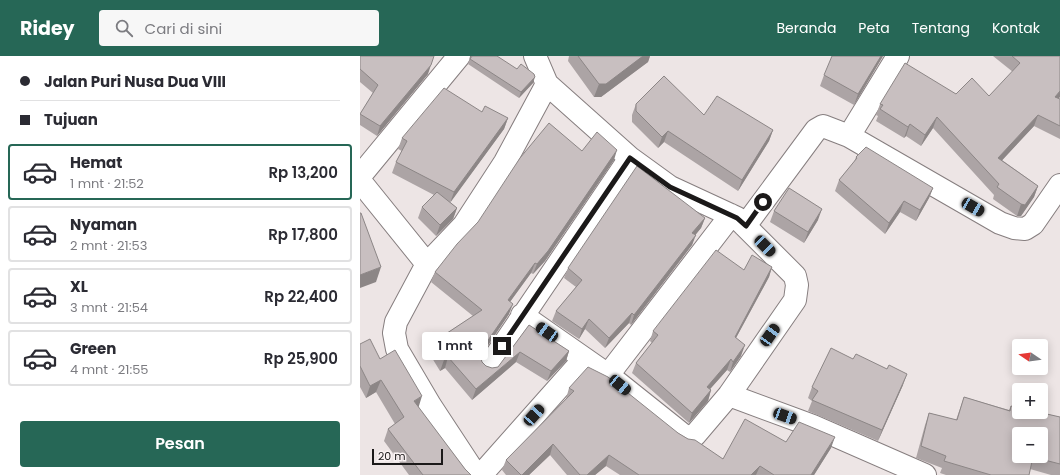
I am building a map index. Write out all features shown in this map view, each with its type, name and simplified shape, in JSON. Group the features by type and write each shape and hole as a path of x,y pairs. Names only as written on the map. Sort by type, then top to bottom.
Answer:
{"street":[{"path":"360,176 459,56"},
{"path":"522,315 608,375 682,434 690,438 695,435 729,395 795,300 797,292 795,276 738,220 670,187 630,158 547,84 535,56"},
{"path":"849,136 898,56"},
{"path":"476,475 430,405 396,349 394,333 396,322 427,264 464,225 505,162 547,84"},
{"path":"608,375 738,220 816,130 823,126 849,136 1000,223 1014,228 1025,229 1033,224 1060,185"},
{"path":"489,366 522,315 630,158"},
{"path":"360,181 427,264"},
{"path":"481,475 584,359"},
{"path":"729,395 813,426 925,475"}],"building":[{"path":"360,56 434,56 431,65 380,126 360,114 378,85 360,69"},
{"path":"472,56 497,56 517,69 521,64 534,74 535,77 521,92 470,59"},
{"path":"578,56 643,56 606,84 599,84"},
{"path":"832,56 881,56 858,94 824,75"},
{"path":"1012,56 1060,56 1060,91 1055,97 1060,99 1060,126 1038,115 998,158 1038,186 1025,205 1021,204 997,187 999,184 937,117 925,135 910,124 908,127 880,109 883,105 880,104 905,63 956,94 972,78 989,96 1020,63"},
{"path":"664,76 704,115 717,96 773,130 742,180 668,131 662,137 636,111 636,104"},
{"path":"444,88 482,112 485,106 508,118 454,192 396,162 407,141 402,138"},
{"path":"549,123 582,151 597,132 617,150 548,251 537,264 535,263 508,300 513,304 482,349 480,355 482,362 486,366 492,368 498,367 529,325 569,351 551,371 520,352 476,389 448,357 444,360 432,343 482,310 435,272 457,244 478,222 520,158"},
{"path":"866,147 933,188 920,210 904,201 889,223 839,180 857,158 856,157"},
{"path":"637,166 705,218 692,233 696,235 634,315 632,313 609,338 589,319 582,329 556,311 582,280 568,268"},
{"path":"789,188 822,209 808,232 774,211"},
{"path":"437,192 457,208 440,225 422,207"},
{"path":"360,213 381,267 360,275"},
{"path":"716,250 744,270 752,255 772,267 735,337 745,345 733,362 731,359 707,387 711,390 692,413 636,363 658,335 653,331"},
{"path":"370,339 380,359 395,350 422,396 414,401 471,475 423,475 388,429 404,417 381,380 370,386 360,366 360,344"},
{"path":"831,348 853,359 856,354 887,369 889,365 907,374 882,430 812,400 818,391 812,387"},
{"path":"588,367 608,377 678,433 688,439 695,440 723,459 745,419 786,442 799,422 835,437 811,475 774,475 760,466 751,475 639,475 609,455 587,475 580,475 553,444 521,475 506,460 574,391 569,388"},
{"path":"964,397 1010,411 1012,406 1012,419 1048,419 1048,414 1060,417 1060,464 1048,461 1048,427 1012,427 1012,463 1032,463 1029,475 991,475 944,461 946,456 921,446 929,413 957,420"}],"route":[{"path":"502,346 630,158 670,187 737,218 746,226 763,202"}]}
